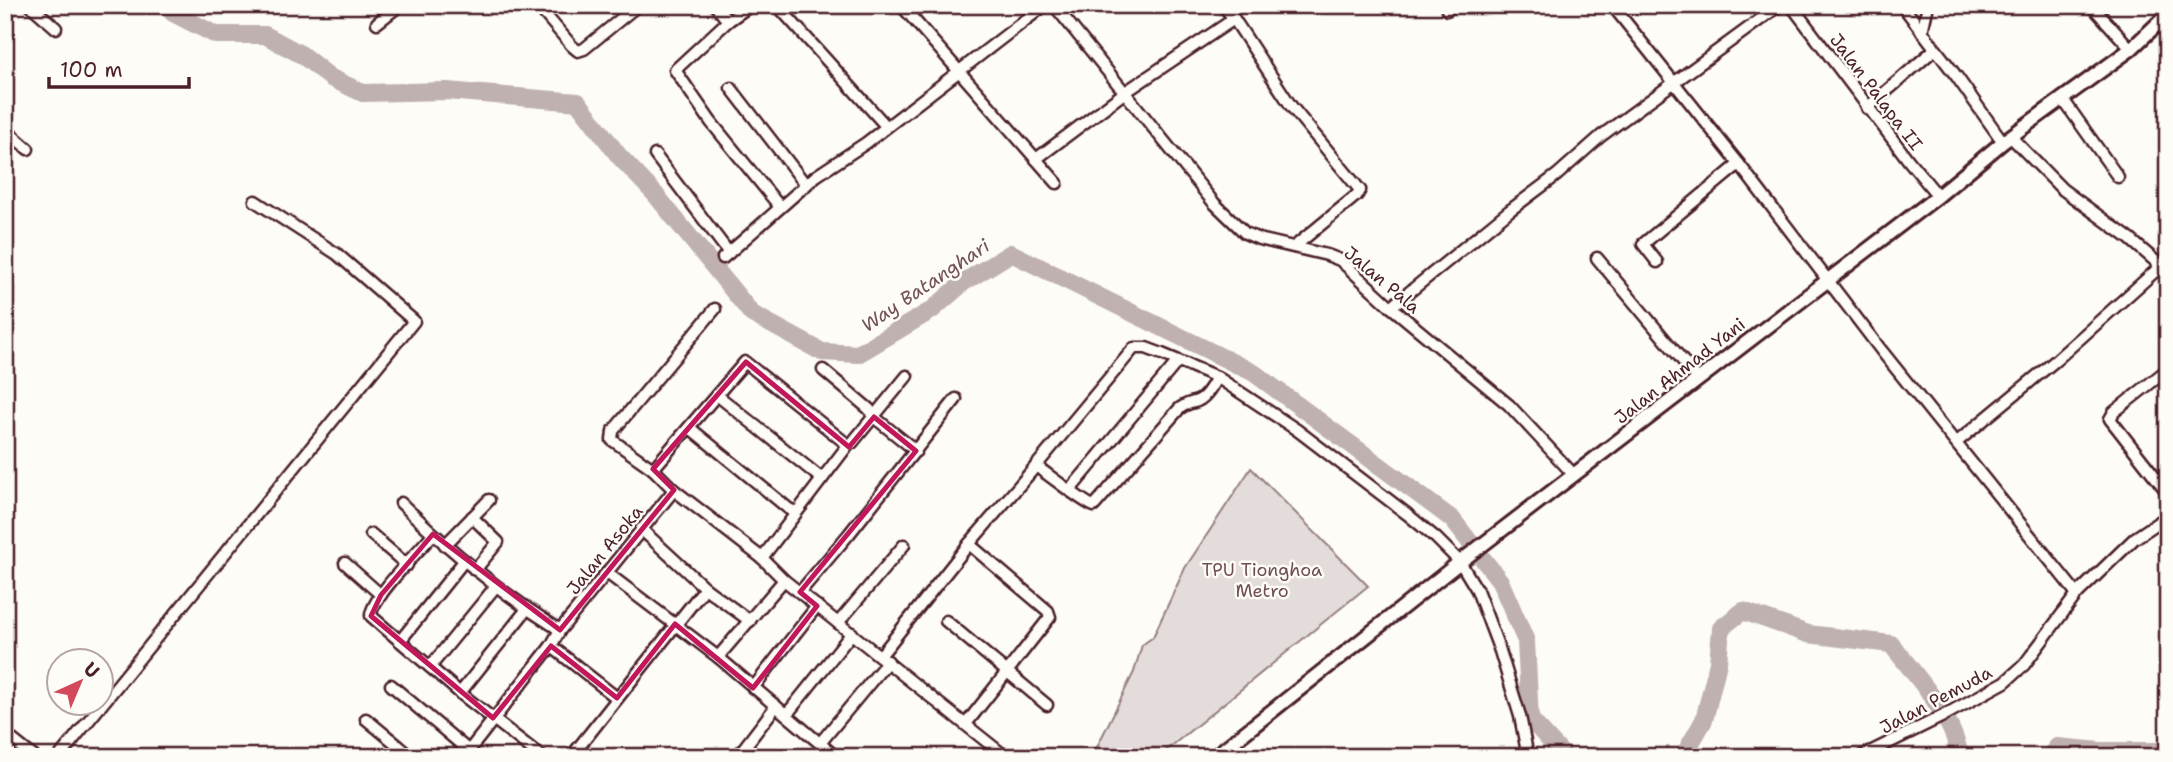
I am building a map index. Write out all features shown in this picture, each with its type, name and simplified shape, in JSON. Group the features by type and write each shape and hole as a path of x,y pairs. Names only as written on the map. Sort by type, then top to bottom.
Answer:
{"main road":[{"name":"Jalan Ahmad Yani","path":"1214,757 1463,560 1938,196 2007,139 2131,49 2168,14"}],"street":[{"path":"30,5 56,28"},
{"path":"377,23 400,5"},
{"path":"537,5 578,51 638,5"},
{"path":"715,5 728,21"},
{"path":"751,5 728,21 676,70 711,122 780,207"},
{"path":"777,5 886,126"},
{"path":"901,5 1057,183"},
{"path":"655,155 726,255 806,185 866,143 1045,5"},
{"name":"Jalan Pala","path":"1054,5 1237,228 1259,239 1340,260 1391,307 1509,405 1574,475"},
{"path":"1223,5 1292,106 1360,190 1294,247"},
{"path":"1612,5 1739,164 1881,350 2077,594"},
{"path":"1391,307 1557,175 1601,136 1780,5"},
{"name":"Jalan Palapa II","path":"1791,5 1867,108 1938,196"},
{"path":"1902,5 2007,139 2062,189 2164,265 2055,361 1956,442"},
{"path":"1922,32 1927,5"},
{"path":"2091,5 2131,49"},
{"path":"1036,159 1124,93 1234,19"},
{"path":"1867,108 1935,49"},
{"path":"731,88 806,185"},
{"path":"2062,98 2119,177"},
{"path":"5,129 28,149"},
{"path":"1657,262 1643,244 1739,164"},
{"path":"59,757 414,321 337,254 255,201"},
{"path":"1597,258 1698,379"},
{"path":"715,309 611,436 615,443 653,469 674,490 762,558 784,580 1006,757"},
{"path":"821,742 969,544 1134,348 1146,348 1217,377 1297,430 1463,560 1500,651 1520,716 1528,757"},
{"path":"1070,490 1178,361"},
{"path":"653,469 690,428 741,363 746,362 848,445"},
{"path":"2168,369 2114,412 2110,419 2168,493"},
{"path":"823,370 916,451"},
{"path":"762,558 848,445 907,376"},
{"path":"1036,466 1086,504 1094,506 1179,410 1187,403 1197,402 1210,390 1217,377"},
{"path":"716,395 822,479"},
{"path":"800,592 956,399"},
{"path":"690,428 796,512"},
{"name":"Jalan Asoka","path":"466,754 551,646 560,629 674,490"},
{"path":"445,545 489,500"},
{"path":"401,503 475,570 527,609 560,629"},
{"name":"Jalan Pemuda","path":"1860,757 2005,682 2024,665 2077,594 2135,538 2168,516"},
{"path":"472,517 498,542 475,570"},
{"path":"641,528 705,588 750,621"},
{"path":"371,534 407,565"},
{"path":"433,534 381,594 371,609 371,616 460,693 542,757"},
{"path":"966,724 1049,619 1050,614 969,544"},
{"path":"838,623 904,545"},
{"path":"400,640 464,561"},
{"path":"345,564 381,594"},
{"path":"607,573 718,657 836,757"},
{"path":"718,657 784,580"},
{"path":"430,667 496,586"},
{"path":"571,757 705,588"},
{"path":"753,688 817,606"},
{"path":"460,693 527,609"},
{"path":"946,621 1047,705"},
{"path":"787,714 852,633"},
{"path":"551,646 617,698"},
{"path":"391,685 466,754"},
{"path":"737,757 776,706"},
{"path":"366,719 412,757"},
{"path":"5,734 34,757"}],"highlighted area":[{"path":"746,362 849,447 874,417 916,451 800,592 817,606 753,688 675,624 617,698 551,646 493,718 371,616 381,595 433,534 560,630 674,490 653,469"}],"green space":[{"name":"TPU Tionghoa Metro","path":"1251,468 1368,586 1158,757 1092,757 1134,672 1142,645 1153,637 1185,568"}],"waterway":[{"name":"Way Batanghari","path":"165,5 173,13 216,35 265,35 302,55 331,78 363,93 447,91 578,102 619,156 655,194 752,314 822,352 858,354 932,310 964,282 1011,253 1254,373 1452,519 1500,581 1526,641 1530,719 1565,757"},
{"name":"Way Batanghari","path":"1683,757 1704,720 1718,663 1721,628 1743,611 1808,634 1891,644 1942,712 1960,757"},
{"name":"Way Batanghari","path":"2049,757 2057,747 2101,751 2168,751"}]}
